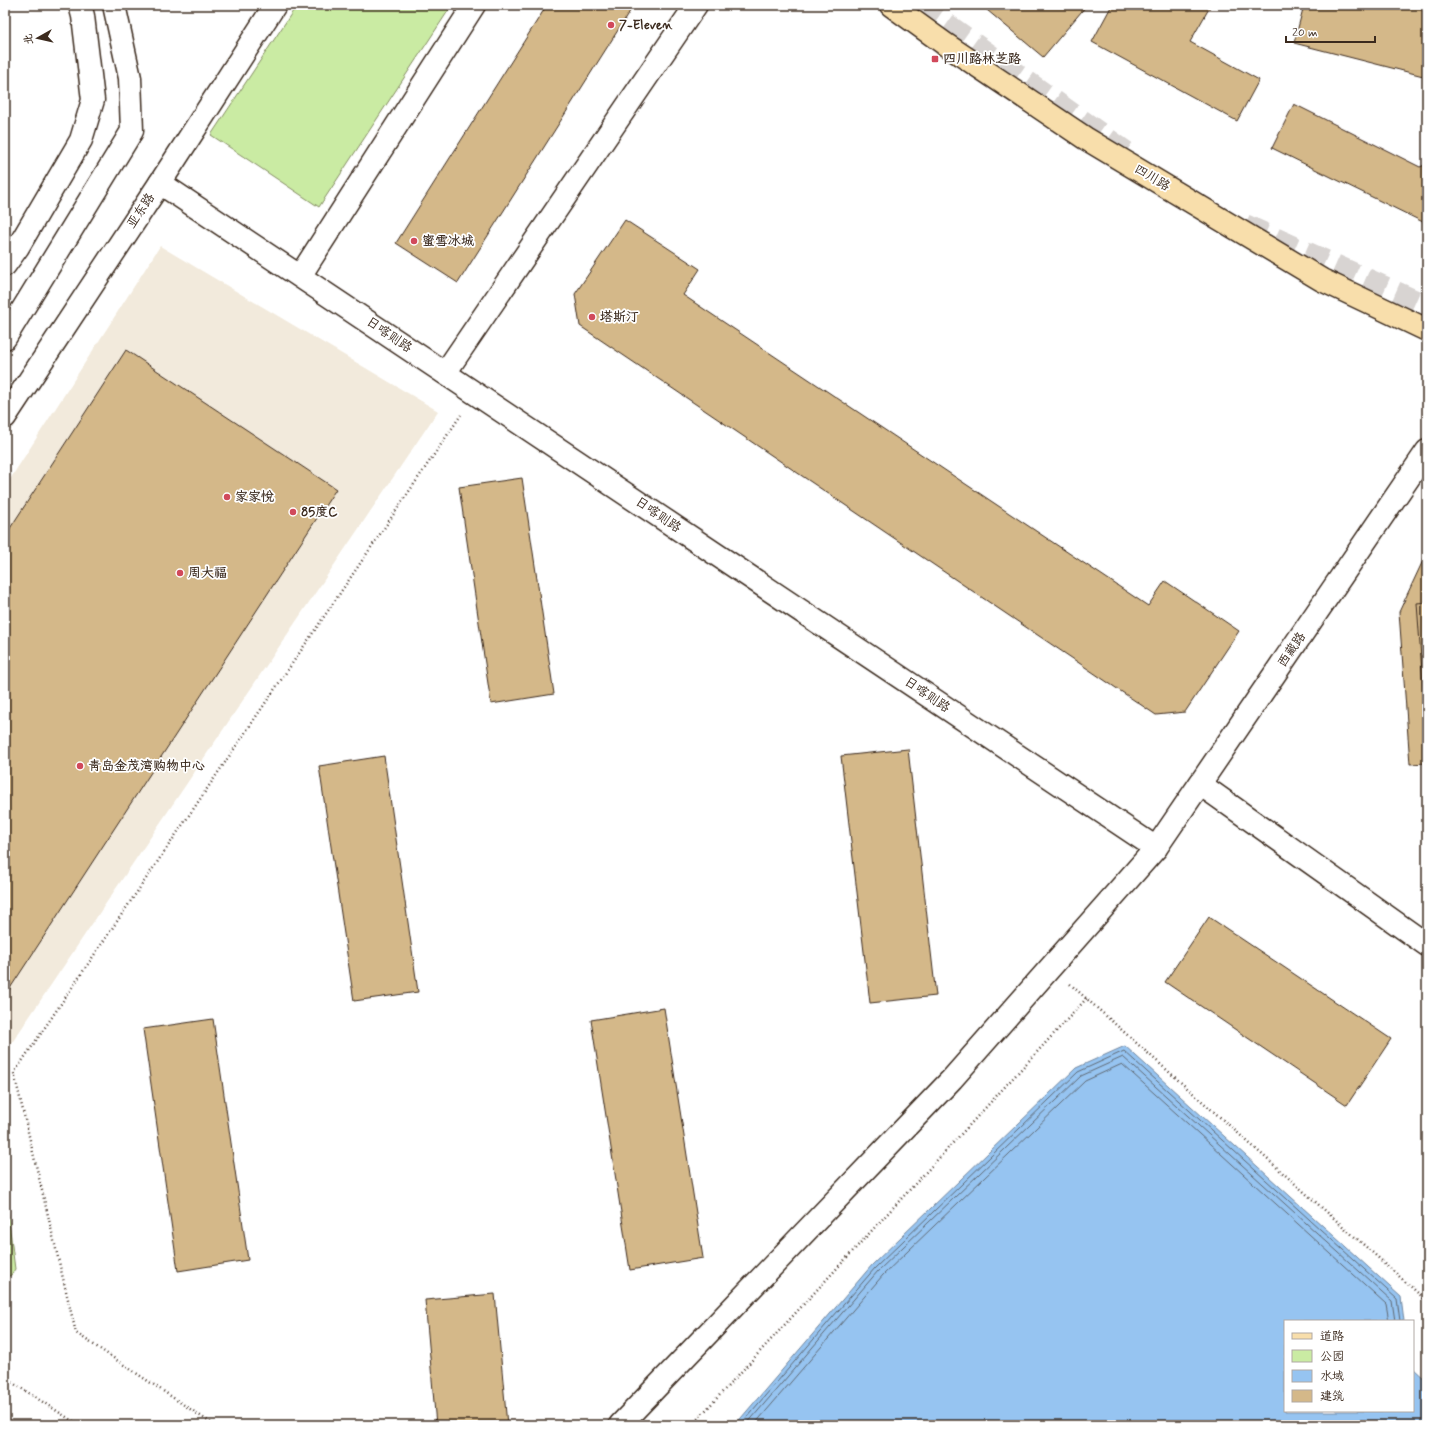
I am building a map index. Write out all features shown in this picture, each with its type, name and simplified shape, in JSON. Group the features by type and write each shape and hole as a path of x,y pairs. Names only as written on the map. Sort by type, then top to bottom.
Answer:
{"main road":[{"name":"四川路","path":"891,5 945,44 1085,138 1322,280 1427,330"}],"street":[{"path":"5,265 18,247 81,140 93,100 83,16 80,5"},
{"path":"5,338 132,131 130,78 114,5"},
{"name":"亚东路","path":"5,417 160,183 275,5"},
{"path":"300,276 474,5"},
{"path":"445,373 696,5"},
{"name":"日喀则路","path":"160,183 1156,848"},
{"name":"西藏路","path":"620,1425 952,1079 1156,848 1427,451"},
{"path":"1200,784 1427,945"}],"path":[{"path":"214,1425 76,1333 14,1072 476,393"},
{"path":"692,1425 1087,998 1427,1301"},
{"path":"5,1378 79,1425"}],"shaded area":[{"name":"青岛金茂湾购物中心","path":"160,246 438,411 5,1053 5,487"}],"green space":[{"path":"297,5 452,5 319,207 211,135"},
{"path":"5,1191 15,1269 11,1275 5,1278"}],"water":[{"path":"1125,1046 1401,1297 1404,1320 1284,1320 1284,1412 1414,1412 1414,1369 1427,1381 1427,1425 735,1425 872,1265 1076,1068"}],"building":[{"path":"547,5 628,5 632,8 458,283 396,243"},
{"path":"981,5 1087,5 1043,57"},
{"path":"1112,5 1145,5 1148,7 1149,5 1211,5 1190,42 1259,80 1237,121 1092,42"},
{"path":"1304,5 1427,5 1427,77 1294,43"},
{"path":"1294,104 1420,167 1427,164 1427,224 1272,148"},
{"path":"625,220 700,269 683,295 1148,606 1165,581 1239,631 1185,712 1156,715 580,326 575,294"},
{"name":"青岛金茂湾购物中心","path":"126,350 336,489 5,996 5,536"},
{"path":"522,478 554,694 491,704 459,487"},
{"path":"1427,552 1427,763 1410,764 1399,612"},
{"path":"1427,602 1427,742 1417,603"},
{"path":"908,749 936,996 870,1003 841,756"},
{"path":"384,756 418,992 354,1001 319,766"},
{"path":"1209,917 1391,1039 1347,1105 1165,982"},
{"path":"664,1008 703,1258 630,1270 591,1020"},
{"path":"213,1019 248,1260 178,1271 143,1029"},
{"path":"495,1294 507,1425 436,1425 425,1300"}],"tunnel":[{"path":"920,5 1126,152"},
{"path":"1245,225 1427,306"}],"place":[{"name":"7-Eleven","path":"611,25"},
{"name":"四川路林芝路","path":"935,59"},
{"name":"蜜雪冰城","path":"414,241"},
{"name":"塔斯汀","path":"592,317"},
{"name":"家家悦","path":"227,497"},
{"name":"85度C","path":"293,512"},
{"name":"周大福","path":"180,573"},
{"name":"青岛金茂湾购物中心","path":"80,766"}]}
